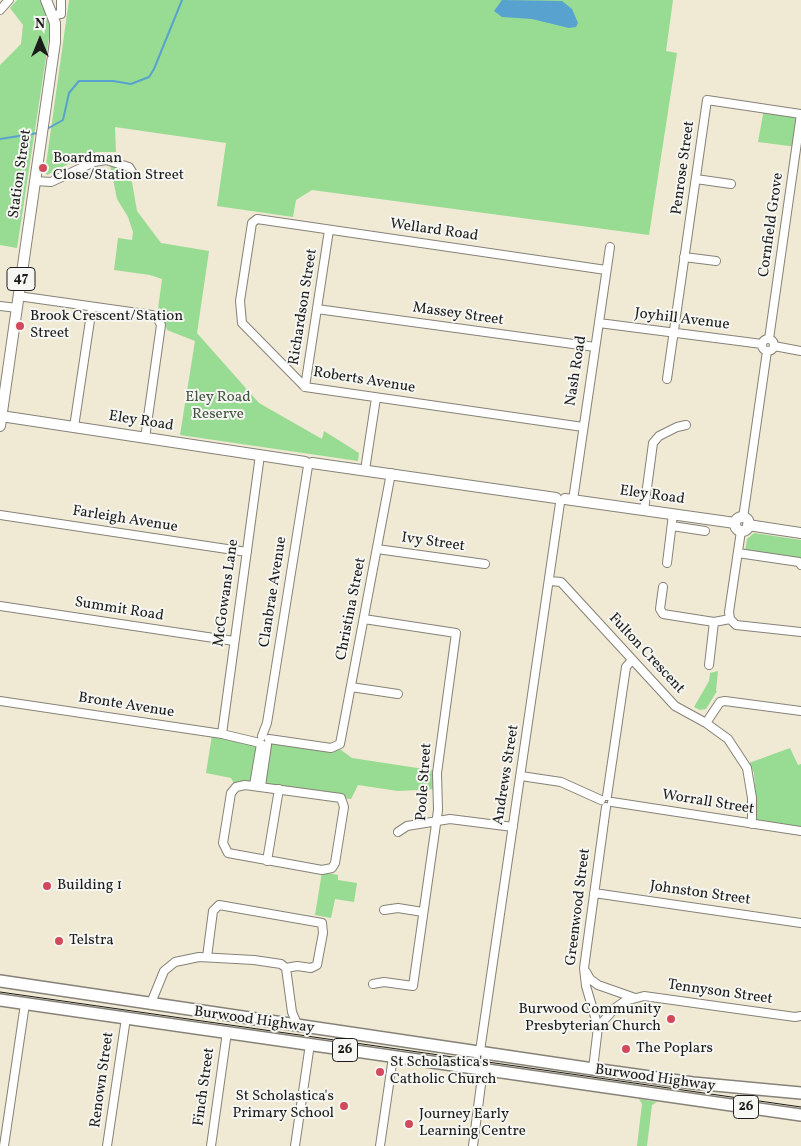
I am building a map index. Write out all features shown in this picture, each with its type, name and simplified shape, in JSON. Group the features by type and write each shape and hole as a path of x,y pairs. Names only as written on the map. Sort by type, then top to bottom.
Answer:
{"highway":[{"name":"Burwood Highway","path":"0,981 693,1083 795,1092"},
{"path":"53,989 52,999 58,1008"},
{"name":"Burwood Highway","path":"0,1000 801,1115"},
{"path":"690,1099 693,1083"},
{"path":"795,1092 801,1083"}],"main road":[{"name":"Station Street","path":"1,421 3,382 17,308 55,42 57,15 46,0"},
{"name":"Eley Road","path":"1,421 74,427 309,464 391,473 563,500 801,532"}],"street":[{"path":"0,10 9,0"},
{"name":"Station Street","path":"57,15 61,0"},
{"name":"Penrose Street","path":"666,379 707,100 801,114"},
{"name":"Cornfield Grove","path":"730,619 801,114"},
{"path":"35,181 51,182 94,162 106,160 129,167 134,175"},
{"path":"696,179 731,184"},
{"path":"791,187 801,189"},
{"name":"Wellard Road","path":"257,219 606,270"},
{"name":"Roberts Avenue","path":"257,219 252,223 240,301 242,323 305,387 582,427"},
{"name":"Richardson Street","path":"305,387 329,230"},
{"name":"Nash Road","path":"563,500 582,427 610,247"},
{"path":"684,257 716,262"},
{"path":"18,296 152,315 161,325 145,438"},
{"path":"0,306 17,308"},
{"path":"74,427 92,307"},
{"name":"Massey Street","path":"317,309 595,347"},
{"name":"Joyhill Avenue","path":"599,323 801,351"},
{"path":"365,470 376,398"},
{"path":"644,510 653,443 659,436 676,427 686,425"},
{"name":"McGowans Lane","path":"222,734 260,455"},
{"name":"Clanbrae Avenue","path":"258,785 309,464"},
{"name":"Christina Street","path":"337,747 340,744 391,473"},
{"name":"Andrews Street","path":"480,1051 563,500"},
{"path":"667,563 673,514"},
{"name":"Farleigh Avenue","path":"0,515 247,552"},
{"path":"672,526 705,531"},
{"name":"Ivy Street","path":"377,549 485,564"},
{"path":"738,552 800,561"},
{"name":"Fulton Crescent","path":"550,581 561,582 675,706 706,723 728,740 747,768 752,798 752,824"},
{"path":"663,587 660,610 663,614 714,622 730,619 736,625 801,632"},
{"name":"Summit Road","path":"0,606 234,641"},
{"name":"Poole Street","path":"364,619 456,633 437,774 437,820 413,986 384,982 373,984"},
{"path":"709,665 714,622"},
{"name":"Greenwood Street","path":"593,1069 598,1027 586,986 584,968 626,667 632,660"},
{"path":"351,687 398,694"},
{"name":"Bronte Avenue","path":"0,701 247,739 331,748 337,747"},
{"path":"706,723 720,702 725,701 801,712"},
{"name":"Worrall Street","path":"522,776 562,782 606,801 801,831"},
{"path":"245,785 258,785 335,796 343,801 335,863 332,868 326,870 228,854 224,847 232,789 245,785"},
{"path":"267,861 279,788"},
{"path":"398,832 407,826 437,820 464,820 514,827"},
{"name":"Johnston Street","path":"594,893 801,923"},
{"path":"207,957 213,911 219,906 322,923 324,933 317,965 311,968 297,966 286,968"},
{"path":"384,910 398,908 423,912"},
{"path":"151,1003 164,971 175,962 190,957 254,960 281,964 286,968 290,1000 296,1024"},
{"name":"Tennyson Street","path":"584,968 590,979 598,985 635,998"},
{"path":"160,982 165,1005"},
{"name":"Tennyson Street","path":"598,1027 615,1008 635,998 644,996 798,1017"},
{"path":"282,1022 290,1000"},
{"path":"4,1146 25,1004"},
{"name":"Renown Street","path":"107,1146 126,1018"},
{"name":"Finch Street","path":"211,1146 227,1032"},
{"path":"295,1146 310,1044"},
{"path":"380,1146 394,1057"},
{"path":"473,1146 483,1069"}],"green space":[{"path":"17,0 40,0 49,21 50,31 17,248 0,245 0,65 21,44 23,25 10,8"},
{"path":"69,0 673,0 666,51 677,53 649,235 312,190 296,200 293,217 217,206 226,143 115,127 116,152 97,152 84,156 47,175 45,172"},
{"path":"764,109 801,114 797,147 758,142"},
{"name":"Eley Road Reserve","path":"110,165 119,168 126,179 132,182 137,211 161,243 209,251 197,333 259,403 322,439 324,431 359,453 358,461 180,435 195,341 167,330 164,318 158,309 162,279 150,275 114,270 118,238 132,240 133,232 128,217 117,199"},
{"path":"754,533 801,540 801,559 745,551 747,539"},
{"path":"718,671 717,691 706,709 700,710 694,707 709,681 710,673"},
{"path":"212,735 268,744 287,742 337,747 352,758 437,771 437,789 398,791 358,785 351,799 236,787 231,778 206,773"},
{"path":"790,748 798,765 801,764 801,828 757,820 754,773 749,763"},
{"path":"322,872 338,875 338,880 357,883 354,902 335,899 331,918 315,915"},
{"path":"639,1099 657,1102 652,1105 647,1146 637,1146 642,1104"}],"water":[{"path":"502,0 562,1 572,9 578,23 576,27 569,28 532,19 502,17 494,11"}],"waterway":[{"path":"47,129 63,120 69,93 79,81 113,81 131,84 149,77 182,0"},
{"path":"0,139 38,133"}],"tram line":[{"path":"0,992 801,1107"}],"place":[{"name":"Boardman Close/Station Street","path":"43,168"},
{"name":"Brook Crescent/Station Street","path":"20,326"},
{"name":"Building 1","path":"47,886"},
{"name":"Telstra","path":"59,941"},
{"name":"Burwood Community Presbyterian Church","path":"671,1019"},
{"name":"The Poplars","path":"626,1049"},
{"name":"St Scholastica's Catholic Church","path":"380,1072"},
{"name":"St Scholastica's Primary School","path":"344,1106"},
{"name":"Journey Early Learning Centre","path":"409,1124"}]}
